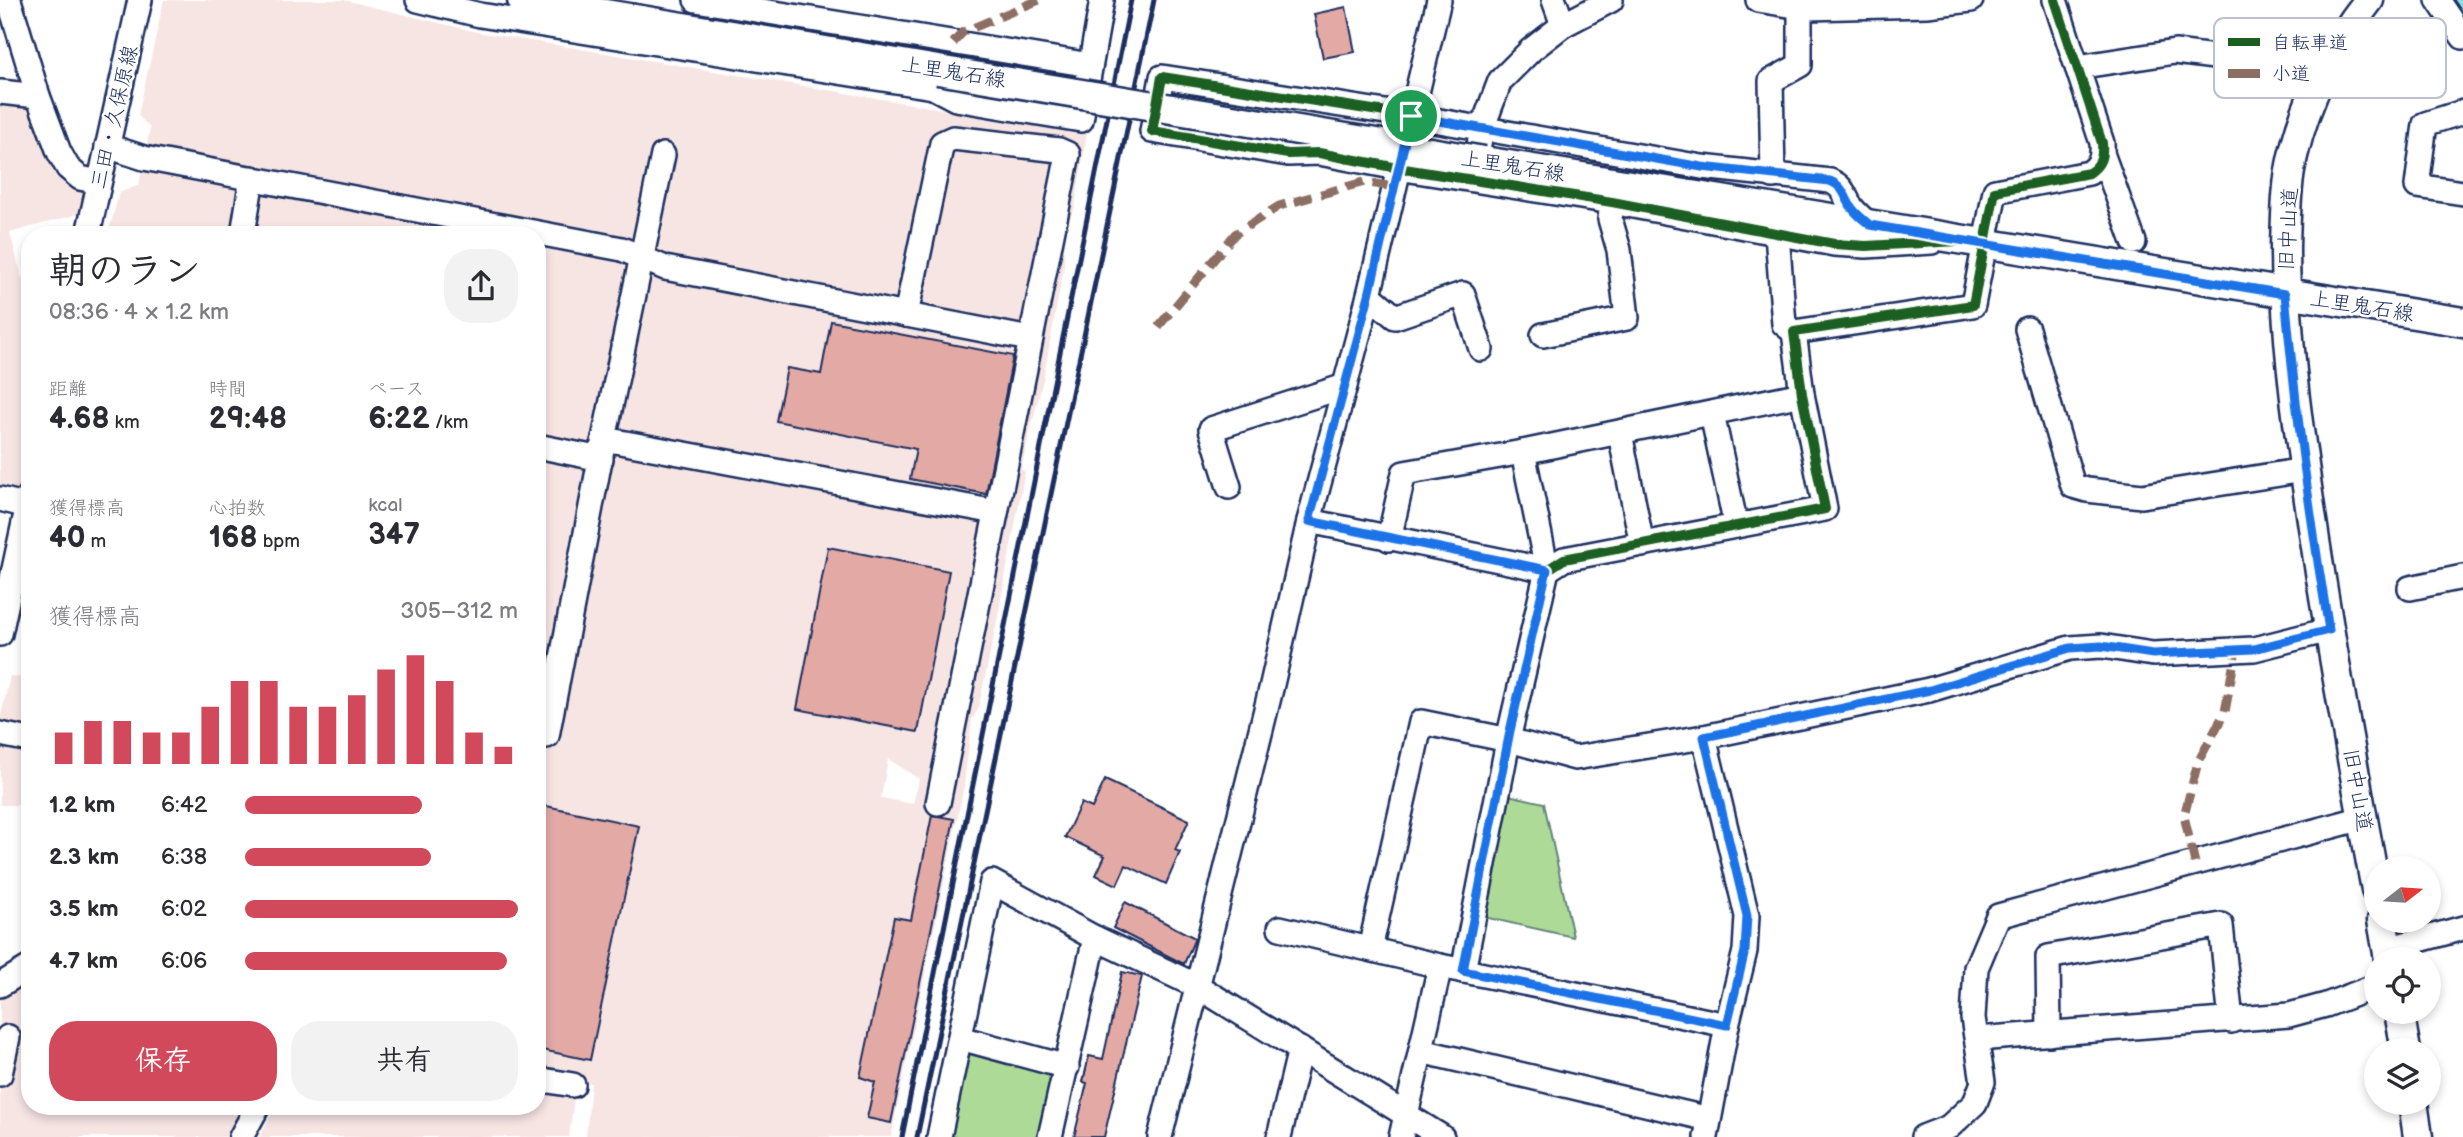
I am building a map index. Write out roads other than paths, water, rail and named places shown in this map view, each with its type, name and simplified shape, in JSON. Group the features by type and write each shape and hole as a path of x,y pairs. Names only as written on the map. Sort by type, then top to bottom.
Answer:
{"main road":[{"name":"上里鬼石線","path":"522,0 938,70 1478,170 1870,225 2463,322"},
{"name":"旧中山道","path":"2355,18 2369,0"},
{"name":"旧中山道","path":"2311,98 2292,157 2286,217 2285,294 2304,470 2329,630 2370,856"},
{"path":"2415,1115 2418,1137"}],"street":[{"path":"9,0 38,96 59,152 68,167 80,178 99,182"},
{"name":"三田・久保原線","path":"90,226 140,0"},
{"path":"418,0 480,15 933,87 956,99 1081,120 1102,0"},
{"path":"696,0 1090,65"},
{"path":"1160,1137 1273,680 1309,521 1369,295 1439,0"},
{"path":"1554,0 1563,25"},
{"path":"1478,170 1482,129 1500,81 1531,50 1563,25 1611,0"},
{"path":"1758,0 1800,7 1927,5 1971,0"},
{"path":"2055,0 2102,143 2103,156 2134,242"},
{"path":"2438,0 2463,37"},
{"path":"1773,176 1772,81 1800,65 1800,7"},
{"path":"2077,67 2175,52 2214,57"},
{"path":"1870,225 1852,208 1844,190 1830,181 1702,167 1411,116 1162,77 1152,131 1288,154 1319,153 1398,168 1478,170 1612,202 1834,244 1866,246 1972,242"},
{"path":"0,92 38,96"},
{"path":"2463,113 2425,124 2417,186 2463,193"},
{"path":"906,315 942,143 953,138 1059,150 1068,154 938,803"},
{"path":"107,146 144,158 506,226"},
{"path":"547,736 663,155"},
{"path":"1794,332 1973,306 1972,242 1995,191 2089,173 2098,167 2103,156"},
{"path":"244,226 252,178"},
{"path":"1543,335 1627,318 1619,250 1609,219 1612,202"},
{"path":"546,234 622,248 665,268 1030,339"},
{"path":"1309,521 1547,570 1564,559 1825,509 1802,394 1794,332 1784,324 1777,234"},
{"path":"1369,295 1395,317 1463,294 1481,349"},
{"path":"2027,329 2073,486 2142,496 2304,470"},
{"path":"1229,487 1211,429 1345,387"},
{"path":"1389,539 1404,472 1620,433 1802,394"},
{"path":"1712,414 1736,526"},
{"path":"1620,433 1642,545"},
{"path":"546,446 603,449 996,512"},
{"path":"1463,971 1508,740 1547,570 1523,452"},
{"path":"0,499 21,500"},
{"path":"0,634 21,537"},
{"path":"2410,588 2463,578"},
{"path":"1370,949 1421,722 1508,740 1575,758 1704,737 1930,690 2070,648 2101,646 2153,654 2254,649 2329,630"},
{"path":"0,734 21,738"},
{"path":"1421,1051 1707,1128 1745,951 1747,916 1704,737"},
{"path":"1923,1137 1949,1127 1975,1103 1983,1082 1973,1018 1976,968 1998,916 2363,818"},
{"path":"939,1137 992,882 1095,938 1196,986 1300,1049 1404,1126 1442,1137"},
{"path":"2049,1034 2048,957 2221,925 2231,1021"},
{"path":"1280,928 1463,971 1727,1025"},
{"path":"2408,947 2463,928"},
{"path":"1050,1137 1095,938"},
{"path":"1404,1126 1440,966"},
{"path":"0,985 21,972"},
{"path":"1977,1039 2289,1015 2364,991"},
{"path":"0,1074 8,1037"},
{"path":"960,1038 1067,1067"},
{"path":"1279,1137 1300,1049"},
{"path":"546,1080 573,1085"},
{"path":"241,1137 253,1115"}],"railway":[{"path":"902,1137 1131,0"},
{"path":"917,1137 1154,0"}]}
